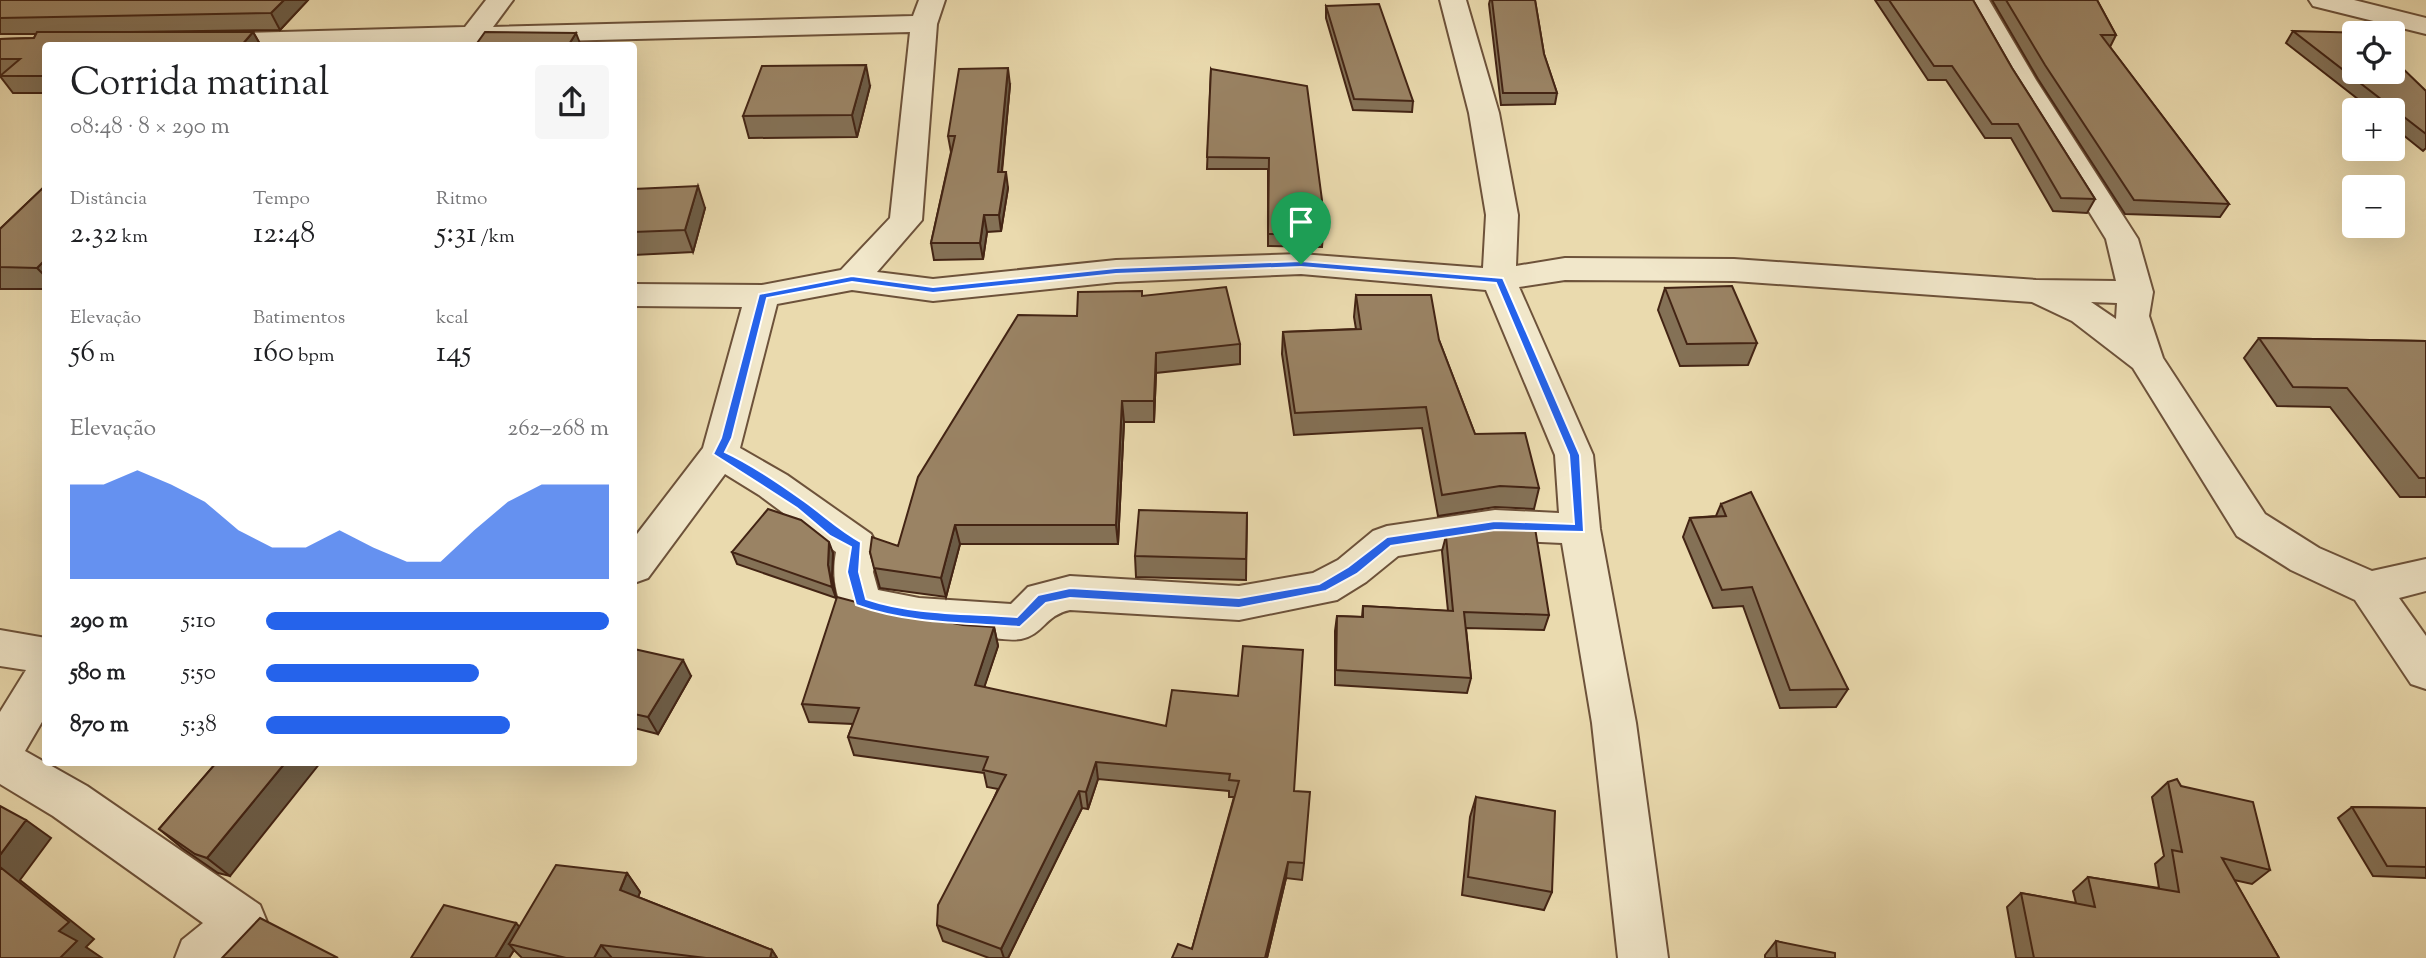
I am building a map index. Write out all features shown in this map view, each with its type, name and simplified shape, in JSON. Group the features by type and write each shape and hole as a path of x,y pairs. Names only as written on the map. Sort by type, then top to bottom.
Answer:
{"street":[{"path":"469,41 500,0"},
{"path":"1452,0 1484,113 1502,215 1499,280 1574,455 1580,529 1614,723 1643,958"},
{"path":"1976,0 2022,80 2122,239 2136,292 2132,316 2146,359 2251,525 2305,559 2370,588 2426,671"},
{"path":"2322,0 2426,26"},
{"path":"180,42 469,41 928,12 906,220 852,279"},
{"path":"637,295 762,296 852,279 933,290 1116,271 1301,264 1499,280 1565,269 1734,270 2036,291 2136,292"},
{"path":"2036,291 2084,313 2146,359"},
{"path":"637,563 719,454 726,438 762,296"},
{"path":"719,454 740,464 801,505 834,533 857,545 853,572 860,602 886,611 954,618 1020,622 1042,598 1070,593 1239,603 1322,588 1352,570 1387,542 1495,526 1580,529"},
{"path":"2370,588 2426,575"},
{"path":"0,648 42,655"},
{"path":"0,752 42,682"},
{"path":"0,760 70,801 242,922 200,958"}],"building":[{"path":"0,0 284,0 271,13 0,18"},
{"path":"1492,0 1535,0 1544,54 1557,93 1503,93"},
{"path":"1889,0 1973,0 2012,68 2095,199 2061,198 2018,124 1992,124 1952,66 1934,66"},
{"path":"2006,0 2097,0 2116,35 2101,35 2229,204 2134,200 2045,65"},
{"path":"1379,4 1413,101 1354,99 1326,6"},
{"path":"2293,31 2342,32 2342,69"},
{"path":"37,32 253,32 244,42 42,42 42,76 0,76 20,59 0,59 0,39 34,38"},
{"path":"485,32 576,33 570,42 478,42"},
{"path":"866,65 852,115 743,116 762,66"},
{"path":"1008,68 998,172 1006,172 999,215 984,215 980,243 931,243 955,136 948,136 959,69"},
{"path":"1211,69 1307,86 1322,200 1323,235 1268,234 1269,158 1207,157"},
{"path":"2405,71 2426,91 2426,134 2405,118 2405,98 2380,98 2361,84 2405,84"},
{"path":"698,186 685,230 637,232 637,189"},
{"path":"42,189 42,263 37,268 0,267 0,229"},
{"path":"1732,286 1757,343 1687,344 1665,288"},
{"path":"1226,287 1240,344 1156,353 1154,401 1122,401 1116,525 955,525 941,578 874,568 870,552 872,537 898,546 918,477 1018,315 1077,316 1078,292 1142,291 1142,296"},
{"path":"1356,295 1431,295 1439,340 1475,434 1525,433 1539,488 1500,486 1442,495 1426,407 1295,413 1283,332 1361,329"},
{"path":"2259,338 2426,341 2426,478 2419,478 2347,388 2293,387"},
{"path":"1751,492 1848,689 1790,690 1752,587 1722,590 1690,518 1726,516 1721,504"},
{"path":"768,509 801,520 829,542 828,565 832,587 732,552"},
{"path":"1139,510 1247,513 1246,559 1135,556"},
{"path":"1499,527 1535,528 1549,615 1464,612 1471,678 1336,670 1337,616 1363,617 1363,606 1453,611 1446,536"},
{"path":"837,597 890,611 963,625 994,627 975,685 1166,726 1172,690 1238,696 1243,646 1303,650 1294,791 1310,792 1304,863 1288,862 1265,958 1172,958 1178,944 1192,949 1239,781 1229,780 1230,774 1096,762 1086,792 1079,791 1001,949 937,925 938,905 1006,775 983,770 988,757 848,737 859,708 802,704"},
{"path":"637,650 683,660 648,717 637,715"},
{"path":"213,766 283,766 207,858 195,854 159,829"},
{"path":"2177,779 2181,786 2253,802 2270,870 2222,858 2279,958 2034,958 2021,893 2095,907 2088,877 2179,892 2172,850 2182,852 2168,782"},
{"path":"1476,797 1555,811 1552,892 1468,877"},
{"path":"0,806 26,820 0,855"},
{"path":"2352,807 2426,808 2426,867 2387,866"},
{"path":"556,865 627,873 620,890 772,950 770,958 706,958 601,945 594,958 566,958 509,944"},
{"path":"0,867 69,922 59,931 77,941 60,958 0,958"},
{"path":"444,905 516,923 495,958 411,958"},
{"path":"260,918 338,958 222,958"},
{"path":"1776,941 1835,953 1835,958 1777,958"}],"route":[{"path":"1301,264 1499,280 1574,455 1580,529 1495,526 1387,542 1352,570 1322,588 1239,603 1070,593 1042,598 1020,622 954,618 886,611 860,602 853,572 857,545 834,533 801,505 740,464 719,454 726,438 762,296 852,279 933,290 1116,271 1301,264"}]}
